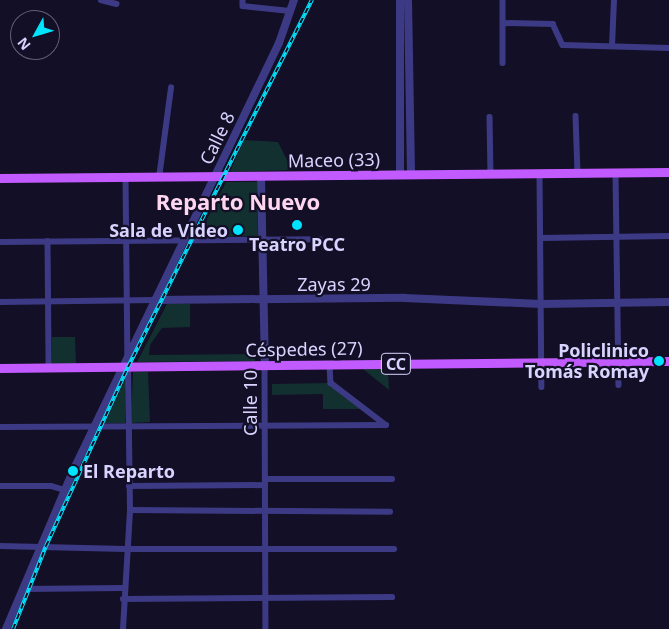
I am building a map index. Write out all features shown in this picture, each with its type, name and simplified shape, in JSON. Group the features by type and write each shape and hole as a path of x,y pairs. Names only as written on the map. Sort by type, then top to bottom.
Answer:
{"main road":[{"name":"Maceo (33)","path":"0,178 214,178 669,172"},
{"name":"Céspedes (27)","path":"0,368 669,361"}],"street":[{"path":"101,0 117,4"},
{"name":"Calle 8","path":"6,629 93,426 125,367 128,356 279,43 294,0"},
{"path":"400,0 400,176"},
{"path":"408,0 410,175"},
{"path":"503,0 504,63"},
{"path":"612,46 614,0"},
{"path":"243,3 290,11"},
{"path":"503,23 553,24 563,45 669,48"},
{"path":"400,59 409,59"},
{"path":"159,178 171,88"},
{"path":"576,116 578,173"},
{"path":"490,117 491,174"},
{"path":"616,173 617,361 619,385"},
{"path":"540,174 542,387"},
{"name":"Calle 10","path":"261,177 265,366 266,629"},
{"path":"126,178 128,356"},
{"path":"541,238 669,236"},
{"path":"0,242 320,239"},
{"path":"48,242 49,368"},
{"name":"Zayas 29","path":"0,302 404,298 541,304 669,302"},
{"path":"0,427 386,425 331,383 330,365"},
{"path":"123,629 125,549 130,510 125,367"},
{"path":"129,486 392,480"},
{"path":"0,486 51,486 65,490"},
{"path":"130,510 390,512"},
{"path":"0,546 125,549 394,549"},
{"path":"23,589 123,588"},
{"path":"123,599 266,596 392,597"}],"green space":[{"path":"244,140 278,142 292,170 230,172"},
{"path":"226,182 257,182 258,236 198,237"},
{"path":"167,304 190,304 190,327 162,328 150,345 149,355 255,354 255,361 137,362"},
{"path":"52,337 75,337 76,364 52,364"},
{"path":"363,369 388,369 389,390"},
{"path":"133,372 148,372 150,422 131,423"},
{"path":"126,378 125,423 105,423"},
{"path":"329,383 363,409 323,409 323,394 272,395 272,384"}],"railway":[{"path":"13,629 46,546 128,367 312,0"}],"place":[{"name":"Teatro PCC","path":"297,225"},
{"name":"Sala de Video","path":"238,230"},
{"name":"Policlinico Tomás Romay","path":"659,361"},
{"name":"El Reparto","path":"73,471"}],"district":[{"name":"Reparto Nuevo","path":"238,202"}]}
